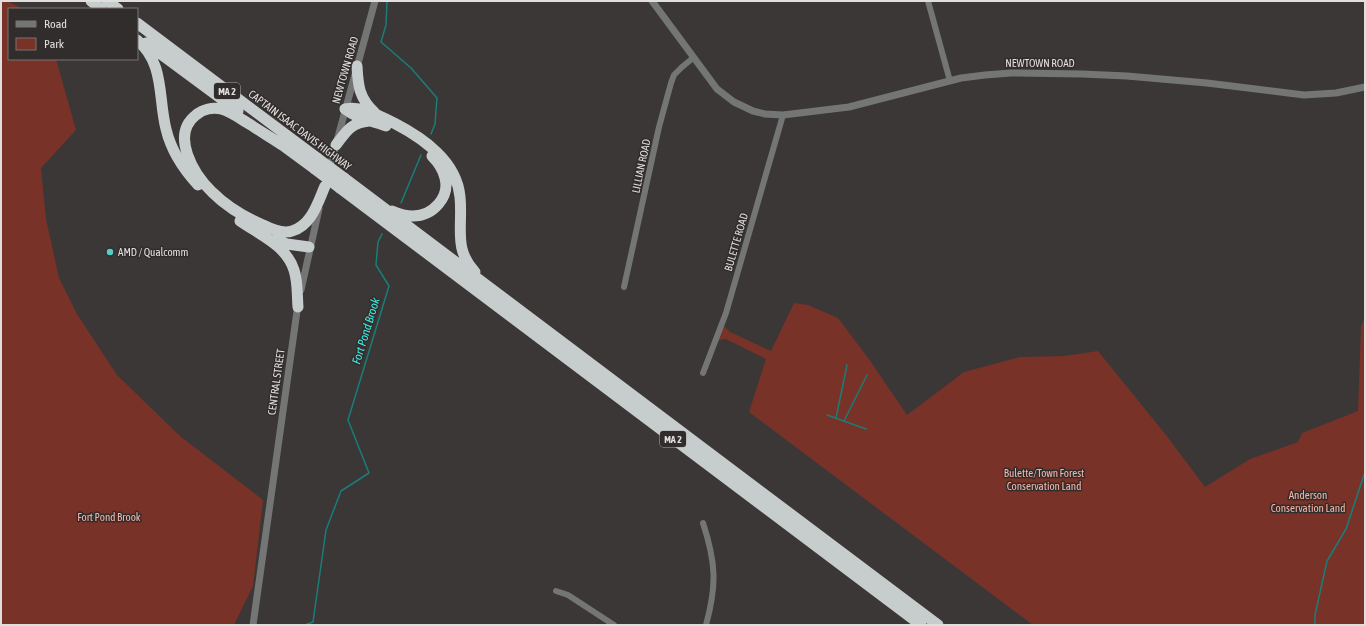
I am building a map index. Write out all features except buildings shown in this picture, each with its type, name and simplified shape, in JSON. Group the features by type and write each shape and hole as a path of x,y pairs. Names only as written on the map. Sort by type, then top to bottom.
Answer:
{"highway":[{"path":"91,1 100,8"},
{"path":"107,1 117,8"},
{"name":"CAPTAIN ISAAC DAVIS HIGHWAY","path":"138,25 316,164 426,247"},
{"name":"CAPTAIN ISAAC DAVIS HIGHWAY","path":"138,38 282,145 316,164"},
{"path":"138,41 150,54 154,61 157,71 166,129 172,146 185,170 204,193 218,205 283,250 291,262 294,271 298,307"},
{"path":"357,66 359,88 362,96 374,112 382,118"},
{"path":"345,109 351,108 364,110 406,130 431,146 448,164 458,184 460,196 462,252 468,264 487,286"},
{"path":"282,145 231,113 215,109 200,112 192,117 185,132 184,139 186,149 194,169 211,191 226,204 246,217 300,240 309,247"},
{"path":"345,109 352,115 392,129 417,143 438,163 446,179 446,188 443,197 438,205 426,213 412,216 404,215 382,207"},
{"path":"336,145 351,126 360,122 369,121"},
{"name":"CAPTAIN ISAAC DAVIS HIGHWAY","path":"342,183 382,207 426,247"},
{"path":"278,230 286,232 293,231 306,222 311,216 325,186"},
{"path":"263,236 287,244 309,247"},
{"name":"MA 2","path":"426,247 487,286 938,625"},
{"name":"MA 2","path":"426,247 921,625"}],"street":[{"name":"NEWTOWN ROAD","path":"336,145 376,1"},
{"name":"NEWTOWN ROAD","path":"652,1 712,84 722,94 752,111 783,115 849,107 950,81 985,74 1011,73 1126,76 1200,82 1304,95 1336,93 1365,87"},
{"path":"928,1 950,81"},
{"name":"LILLIAN ROAD","path":"624,286 670,83 674,75 693,58"},
{"name":"BULETTE ROAD","path":"703,373 726,313 783,115"},
{"name":"CENTRAL STREET","path":"253,625 298,307 309,247 336,145"},
{"path":"703,523 711,547 714,574 712,601 706,625"},
{"path":"556,591 568,595 614,625"}],"green space":[{"name":"Fort Pond Brook","path":"1,1 7,1 22,8 8,8 8,60 56,60 76,130 41,168 46,219 59,278 77,314 117,375 180,436 263,500 253,586 234,625 1,625"},
{"name":"Bulette/Town Forest Conservation Land","path":"794,303 808,305 838,318 871,362 907,415 964,372 1020,357 1064,356 1098,351 1166,435 1205,487 1250,459 1298,442 1302,433 1358,411 1361,326 1365,317 1365,625 1033,625 749,412 766,359 726,339 718,341 724,326 730,332 771,351"}],"waterway":[{"name":"Fort Pond Brook","path":"387,1 386,25 381,42 411,68 437,98 435,124 431,134"},
{"name":"Fort Pond Brook","path":"401,203 421,155"},
{"name":"Fort Pond Brook","path":"305,625 313,622 326,530 341,491 369,473 348,420 389,286 376,265 378,242 382,234"},
{"path":"836,418 847,365"},
{"path":"844,421 867,375"},
{"path":"827,415 866,429"},
{"path":"1315,625 1315,615 1327,561 1346,529 1365,472"}],"place":[{"name":"AMD / Qualcomm","path":"110,252"}],"park label":[{"name":"Anderson Conservation Land","path":"1308,501"}]}
